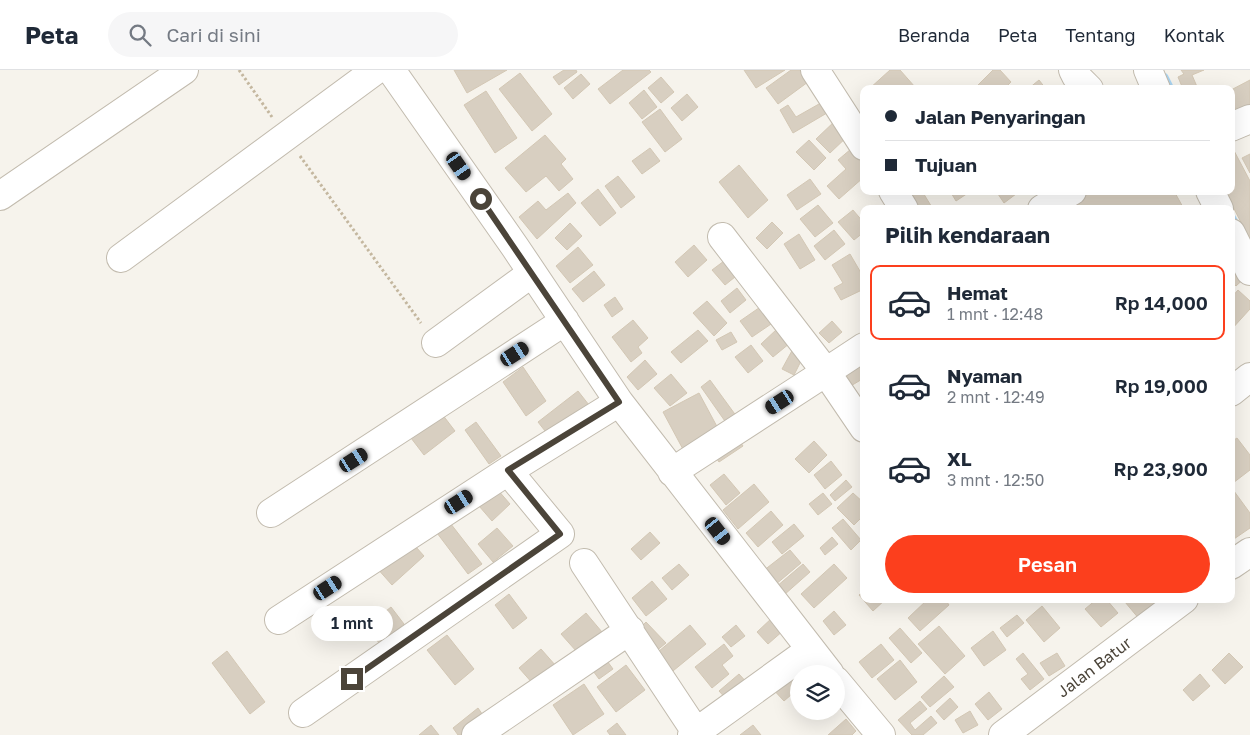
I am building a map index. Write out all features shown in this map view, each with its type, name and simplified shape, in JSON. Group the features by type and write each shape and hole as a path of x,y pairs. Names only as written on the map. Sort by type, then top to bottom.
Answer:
{"street":[{"path":"0,196 184,70"},
{"path":"121,258 376,70"},
{"path":"391,70 619,402 822,665"},
{"path":"814,70 860,140"},
{"path":"1073,70 1085,85"},
{"path":"1148,70 1154,85"},
{"path":"1235,125 1250,119"},
{"path":"1049,205 1065,195"},
{"path":"722,238 826,372 860,422"},
{"path":"1235,241 1250,271"},
{"path":"436,343 532,273"},
{"path":"271,513 565,321"},
{"path":"672,472 860,350"},
{"path":"1235,389 1250,377"},
{"path":"279,620 508,470 619,402"},
{"path":"303,713 560,534 508,470"},
{"path":"1235,562 1250,552"},
{"path":"584,563 630,630 696,734 810,650"},
{"name":"Jalan Batur","path":"1003,735 1179,603"},
{"path":"476,735 630,630"},
{"path":"845,692 882,735"}],"path":[{"path":"239,70 436,343"}],"building":[{"path":"454,70 507,70 467,93"},
{"path":"564,70 576,70 577,72 559,85 553,77"},
{"path":"623,70 649,70 651,72 610,104 598,89"},
{"path":"744,70 785,70 756,88"},
{"path":"791,70 800,70 808,82 778,104 766,88"},
{"path":"890,70 900,70 913,85 873,85"},
{"path":"993,70 1000,70 1011,82 1008,85 978,85"},
{"path":"1181,70 1204,70 1192,75 1196,85 1181,85 1178,77 1184,74"},
{"path":"520,73 552,114 532,131 499,89"},
{"path":"581,74 590,84 573,99 564,88"},
{"path":"661,77 674,92 661,103 648,88"},
{"path":"1039,80 1043,85 1033,85"},
{"path":"1250,80 1250,110 1239,115 1235,108 1235,88"},
{"path":"644,90 657,107 642,119 629,103"},
{"path":"486,91 517,138 495,153 464,105"},
{"path":"687,94 698,107 682,121 671,108"},
{"path":"826,100 832,110 793,133 780,110 788,105 796,117"},
{"path":"660,109 682,139 665,152 642,122"},
{"path":"836,120 850,134 830,153 816,139"},
{"path":"545,135 566,159 561,164 573,179 559,191 546,176 526,192 505,168"},
{"path":"809,140 826,158 814,170 796,152"},
{"path":"650,148 660,161 642,174 632,161"},
{"path":"851,149 860,157 860,181 839,199 827,186 846,169 838,160"},
{"path":"1235,153 1250,181 1250,240 1235,211 1235,205 1232,205 1227,195 1235,195"},
{"path":"1250,154 1250,173 1242,158"},
{"path":"739,165 768,200 748,218 719,182"},
{"path":"618,176 635,197 621,208 605,186"},
{"path":"810,179 821,194 797,210 787,195"},
{"path":"598,189 616,213 600,226 581,203"},
{"path":"568,193 576,203 537,239 519,217 538,201 546,210"},
{"path":"906,195 924,195 931,205 912,205"},
{"path":"952,195 965,195 956,201"},
{"path":"999,195 1015,195 1004,203"},
{"path":"1083,195 1176,195 1182,205 1065,205"},
{"path":"818,205 833,223 815,237 800,219"},
{"path":"853,210 860,218 860,235 854,240 838,222"},
{"path":"772,222 783,233 767,249 756,238"},
{"path":"570,223 582,236 567,250 555,238"},
{"path":"834,230 845,244 825,260 814,246"},
{"path":"799,234 815,260 800,269 784,244"},
{"path":"694,245 707,260 688,277 675,262"},
{"path":"578,247 593,265 570,283 556,266"},
{"path":"850,254 860,271 860,291 841,300 834,288 843,283 832,265"},
{"path":"728,258 740,273 725,285 712,270"},
{"path":"1239,265 1248,275 1236,286 1235,285 1235,268"},
{"path":"594,271 605,285 583,302 572,289"},
{"path":"737,288 746,300 730,313 721,301"},
{"path":"1238,290 1250,301 1250,309 1235,326 1235,293"},
{"path":"615,297 623,309 612,317 604,305"},
{"path":"707,301 727,323 714,336 693,313"},
{"path":"766,303 777,320 752,337 740,321"},
{"path":"633,320 648,338 638,347 642,353 631,362 612,337"},
{"path":"832,321 842,332 829,343 819,333"},
{"path":"777,329 790,343 773,357 761,344"},
{"path":"698,330 708,341 681,363 671,352"},
{"path":"731,332 737,342 722,350 716,340"},
{"path":"751,345 763,361 748,373 735,357"},
{"path":"794,347 805,353 794,375 782,369"},
{"path":"860,356 860,380 849,387 839,368"},
{"path":"645,360 657,374 638,390 627,377"},
{"path":"523,367 546,401 526,416 503,382"},
{"path":"671,374 687,393 670,406 654,388"},
{"path":"710,380 737,417 727,424 701,387"},
{"path":"578,391 589,405 549,436 538,422"},
{"path":"699,393 721,434 685,453 663,412"},
{"path":"442,414 455,431 424,455 411,438"},
{"path":"476,422 501,456 489,464 465,430"},
{"path":"736,436 743,446 719,462 712,452"},
{"path":"1237,438 1250,455 1250,470 1235,481 1235,439"},
{"path":"814,441 827,455 809,473 795,459"},
{"path":"831,461 842,475 825,489 814,475"},
{"path":"724,474 740,493 726,505 710,485"},
{"path":"846,480 852,487 835,501 830,495"},
{"path":"754,484 769,502 738,529 723,510"},
{"path":"497,489 510,504 492,521 479,506"},
{"path":"1235,492 1250,513 1250,528 1235,538"},
{"path":"823,493 832,504 818,515 809,504"},
{"path":"853,493 860,499 860,519 854,525 837,508"},
{"path":"771,511 783,525 758,547 746,533"},
{"path":"447,519 482,564 468,574 434,529"},
{"path":"843,519 860,541 851,550 832,528"},
{"path":"794,524 804,536 782,554 772,542"},
{"path":"497,528 513,546 493,562 478,544"},
{"path":"650,532 660,543 641,560 631,549"},
{"path":"832,537 838,544 825,555 820,548"},
{"path":"408,538 424,556 392,585 376,567"},
{"path":"790,550 801,563 775,585 763,571"},
{"path":"679,564 689,575 672,590 662,578"},
{"path":"803,564 810,572 784,595 776,587"},
{"path":"834,564 847,578 814,608 801,594"},
{"path":"652,581 667,599 646,616 632,598"},
{"path":"509,594 527,618 513,629 495,605"},
{"path":"866,603 882,603 873,611"},
{"path":"924,603 948,603 949,605 920,631 908,618"},
{"path":"1092,603 1109,603 1118,613 1101,627 1085,609"},
{"path":"1126,603 1161,603 1140,620"},
{"path":"1042,606 1060,628 1044,642 1026,620"},
{"path":"391,607 404,624 380,644 366,627"},
{"path":"834,611 846,625 834,635 823,621"},
{"path":"586,613 602,632 577,652 561,634"},
{"path":"1017,615 1024,623 1007,637 1000,628"},
{"path":"773,617 784,630 768,644 757,632"},
{"path":"646,622 666,643 655,652 636,632"},
{"path":"690,625 706,644 668,675 652,657"},
{"path":"736,625 745,636 731,647 722,637"},
{"path":"939,626 965,656 945,674 918,644"},
{"path":"900,628 922,653 911,663 889,638"},
{"path":"993,631 1006,650 984,666 971,648"},
{"path":"447,635 474,669 455,685 427,650"},
{"path":"724,644 733,656 722,665 729,674 712,688 695,667"},
{"path":"881,644 894,660 872,678 859,662"},
{"path":"541,649 556,666 534,685 519,668"},
{"path":"227,651 265,702 250,714 212,663"},
{"path":"1023,653 1044,679 1030,690 1021,679 1028,674 1016,659"},
{"path":"1057,653 1065,666 1049,676 1040,663"},
{"path":"1229,653 1243,667 1225,684 1212,670"},
{"path":"602,654 613,669 599,679 588,664"},
{"path":"900,660 917,682 895,700 877,679"},
{"path":"626,665 645,690 616,712 597,687"},
{"path":"739,674 749,685 729,702 719,691"},
{"path":"1200,674 1210,686 1193,701 1183,690"},
{"path":"944,676 954,687 930,707 921,697"},
{"path":"790,678 790,696 784,701 770,686"},
{"path":"584,684 604,714 573,735 553,705"},
{"path":"989,692 1002,709 988,720 975,704"},
{"path":"950,698 958,707 944,720 936,711"},
{"path":"920,701 927,709 910,723 915,730 931,716 937,723 923,735 912,735 898,720"},
{"path":"478,708 487,721 469,735 458,735 453,728"},
{"path":"970,711 978,725 963,733 955,720"},
{"path":"845,720 856,731 852,735 828,735"},
{"path":"617,723 626,735 610,735 607,731"},
{"path":"431,725 439,735 419,735"},
{"path":"753,725 761,735 740,735"}],"waterway":[{"path":"1165,77 1169,85"},
{"path":"1235,222 1238,228"}],"route":[{"path":"352,679 560,534 508,470 619,402 481,199"}]}
